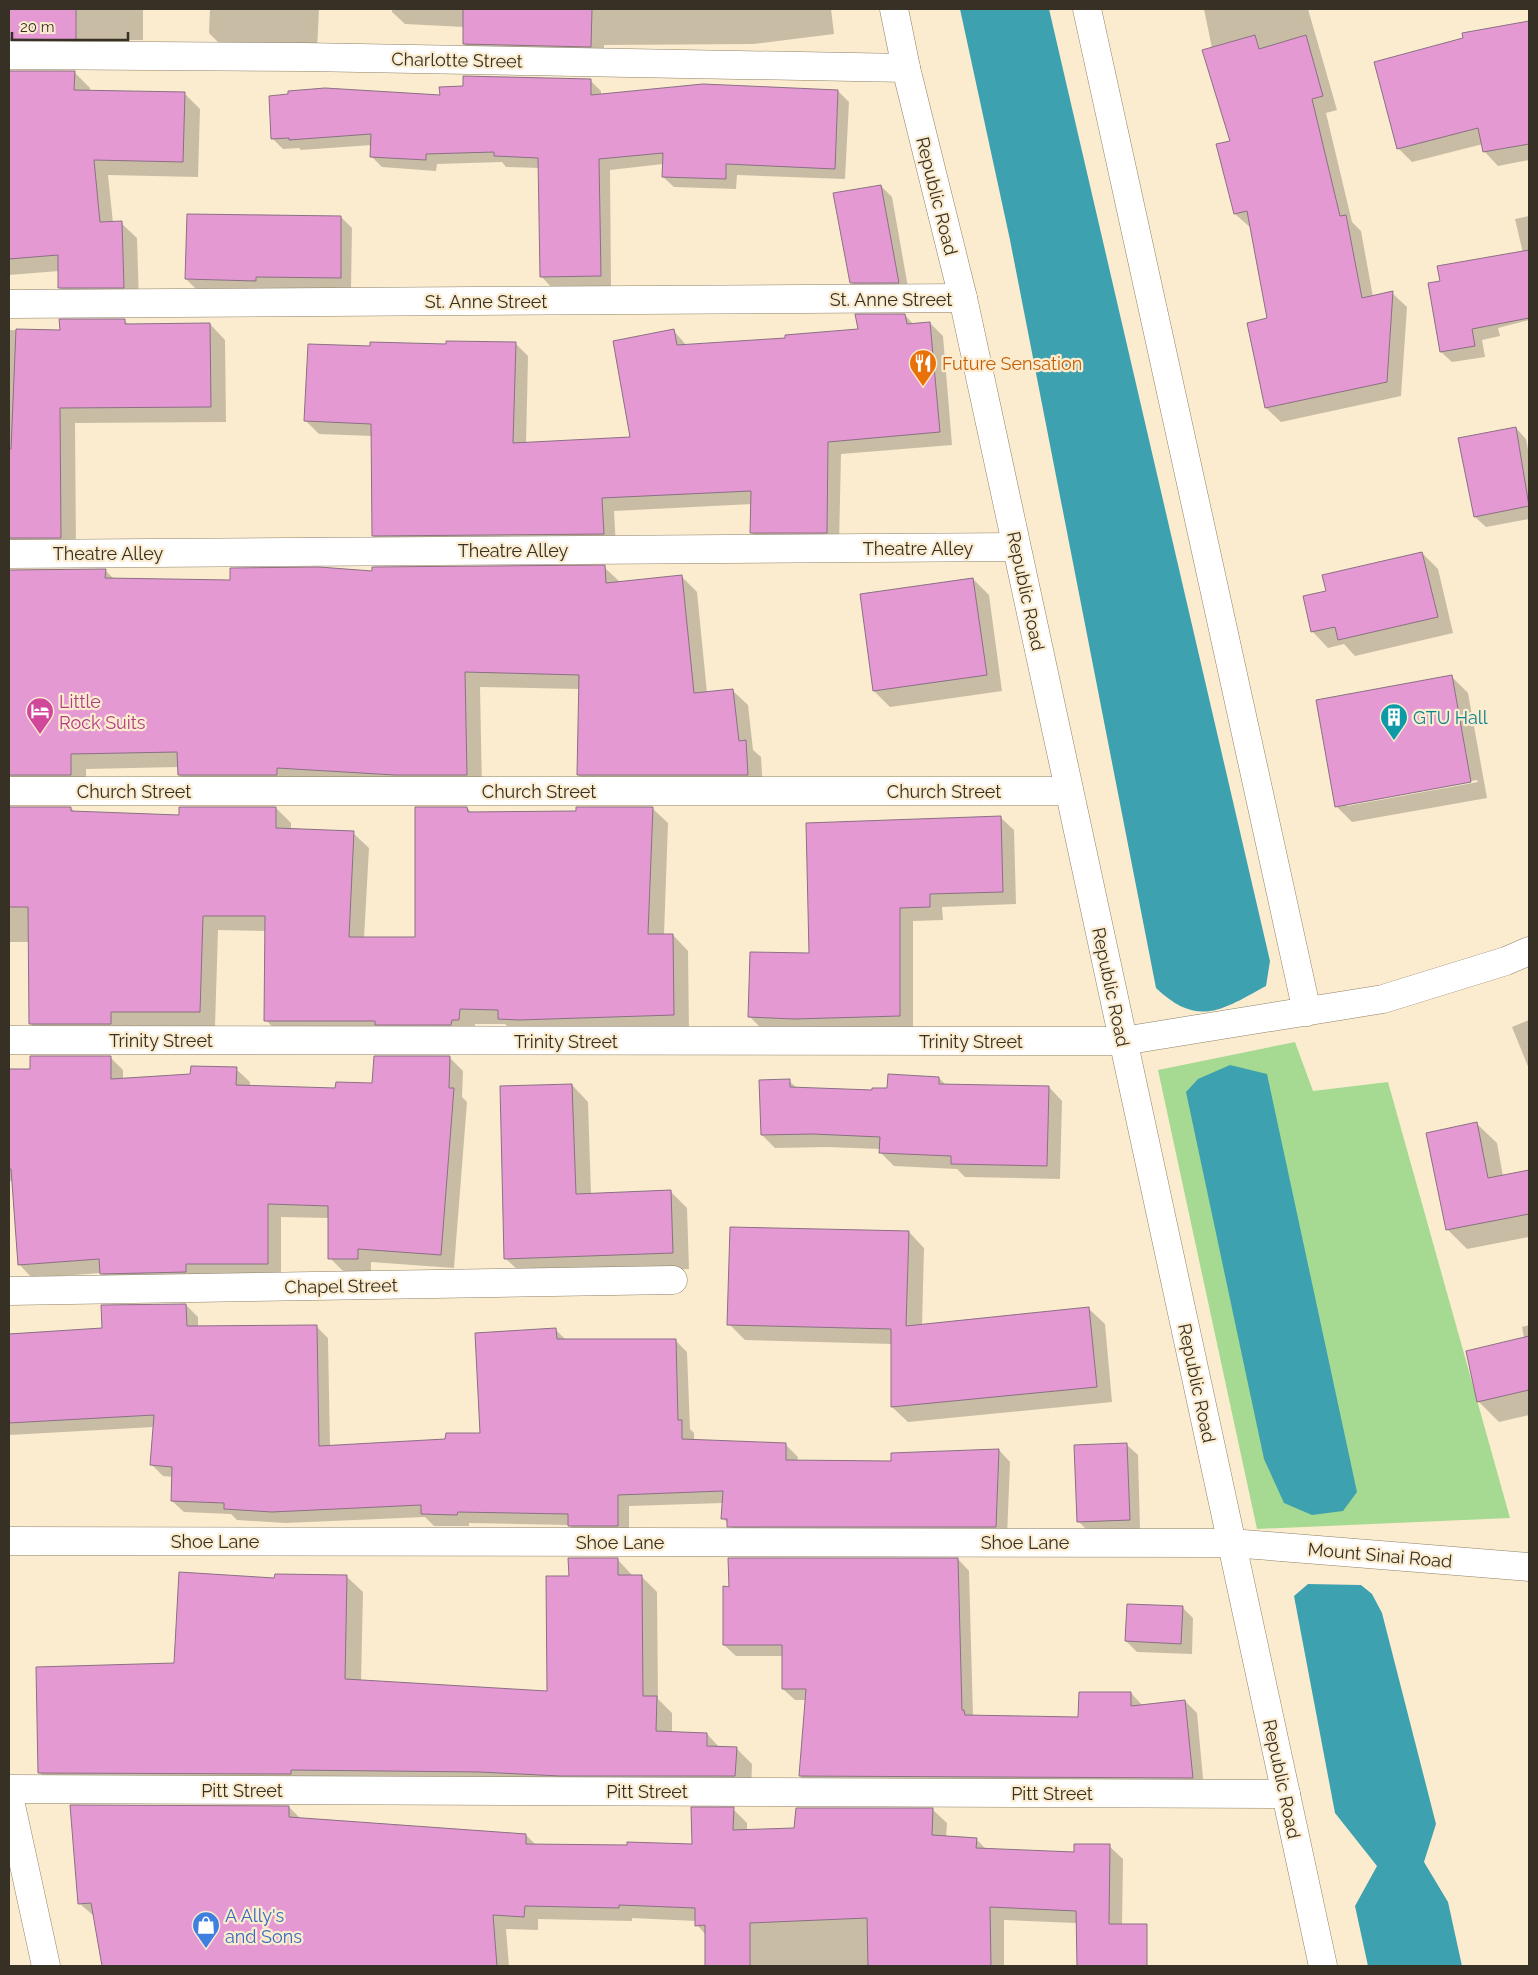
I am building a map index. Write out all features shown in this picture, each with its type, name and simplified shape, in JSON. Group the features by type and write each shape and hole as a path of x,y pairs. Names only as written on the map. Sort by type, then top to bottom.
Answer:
{"street":[{"name":"Republic Road","path":"894,9 906,68 962,298 1322,1966"},
{"path":"1087,9 1307,1012"},
{"name":"Charlotte Street","path":"9,55 304,57 906,68"},
{"name":"St. Anne Street","path":"9,304 962,298"},
{"name":"Theatre Alley","path":"9,554 1016,547"},
{"name":"Church Street","path":"9,791 1069,791"},
{"name":"Trinity Street","path":"9,1040 1123,1041 1383,999 1506,961 1529,951"},
{"name":"Chapel Street","path":"9,1291 673,1280"},
{"name":"Shoe Lane","path":"9,1541 1231,1543"},
{"name":"Mount Sinai Road","path":"1231,1543 1529,1567"},
{"name":"Pitt Street","path":"9,1789 1286,1794"},
{"path":"9,1796 46,1966"}],"green space":[{"path":"1295,1042 1313,1091 1388,1082 1510,1518 1257,1529 1158,1070"}],"water":[{"path":"960,9 1049,9 1270,961 1266,986 1223,1008 1198,1011 1185,1008 1156,988 1010,240"},
{"path":"1230,1065 1267,1074 1357,1492 1343,1511 1312,1515 1284,1503 1264,1459 1186,1092 1198,1079"},
{"path":"1308,1584 1361,1585 1372,1594 1382,1613 1436,1824 1424,1862 1448,1902 1462,1966 1368,1966 1355,1906 1377,1866 1335,1813 1294,1596"}],"building":[{"path":"9,9 76,9 76,40 9,39"},
{"path":"463,9 592,9 591,47 463,44"},
{"path":"1529,21 1529,144 1483,152 1478,128 1397,149 1374,62 1463,38 1462,33"},
{"path":"1255,35 1259,49 1306,35 1323,96 1312,99 1340,216 1346,215 1362,298 1393,291 1387,382 1265,408 1247,323 1267,318 1247,211 1234,214 1216,144 1230,141 1202,50"},
{"path":"9,71 75,71 74,90 185,92 183,162 94,160 100,222 122,221 124,288 58,288 58,255 9,259"},
{"path":"463,76 591,79 591,95 703,84 838,90 835,169 726,164 726,179 662,177 663,153 599,159 601,276 540,277 538,158 494,156 494,152 426,154 426,160 370,157 371,134 289,140 289,138 271,139 269,96 288,94 288,91 325,88 440,95 439,87 463,86"},
{"path":"881,185 899,283 850,283 833,193"},
{"path":"187,214 341,216 341,278 256,277 256,281 185,279"},
{"path":"1529,250 1529,318 1472,329 1475,346 1440,352 1428,283 1440,281 1437,266"},
{"path":"855,314 905,314 907,324 930,322 940,432 828,442 827,533 750,533 751,491 602,498 604,534 372,536 371,424 304,421 308,344 370,346 370,342 446,344 446,341 516,342 513,443 630,437 613,341 674,329 677,345 785,338 785,335 858,329"},
{"path":"59,319 125,319 125,324 210,323 211,407 60,408 61,538 9,538 9,449 11,449 16,329 60,330"},
{"path":"1516,427 1529,506 1474,517 1458,438"},
{"path":"1422,552 1438,617 1338,640 1335,627 1311,632 1303,596 1326,591 1322,575"},
{"path":"605,565 606,583 682,575 694,693 733,689 739,741 746,740 748,775 577,775 579,675 465,672 467,775 395,775 277,768 277,775 178,775 177,752 71,754 71,775 9,775 9,570 106,569 105,578 230,580 230,568 319,567 372,571 372,567"},
{"path":"973,578 987,675 873,691 860,594"},
{"name":"GTU Hall","path":"1452,675 1471,782 1335,807 1316,700"},
{"path":"9,807 71,807 71,811 179,815 179,807 276,807 276,828 354,831 349,937 415,937 415,807 467,807 468,812 576,811 576,807 653,807 648,934 673,934 674,1015 519,1020 498,1019 498,1010 460,1009 459,1020 452,1020 451,1025 375,1025 375,1021 264,1021 265,916 203,916 200,1012 111,1012 111,1024 29,1024 28,907 9,907"},
{"path":"1001,816 1003,892 930,894 930,907 900,908 900,1016 794,1019 748,1017 750,952 809,953 806,823"},
{"path":"30,1056 111,1056 111,1079 190,1074 191,1066 237,1067 236,1085 335,1088 336,1082 372,1083 374,1056 450,1056 449,1088 454,1088 441,1255 358,1249 358,1259 328,1259 328,1206 268,1204 268,1264 186,1264 186,1272 100,1274 99,1259 18,1265 11,1169 9,1169 9,1069 30,1069"},
{"path":"888,1074 939,1077 939,1084 1049,1086 1047,1166 951,1164 951,1156 879,1153 880,1137 813,1134 761,1135 759,1080 790,1079 790,1087 872,1090 872,1088 887,1088"},
{"path":"572,1084 576,1194 671,1190 673,1253 504,1259 500,1086"},
{"path":"1477,1122 1488,1178 1529,1170 1529,1214 1446,1230 1426,1133"},
{"path":"730,1227 909,1231 906,1326 1089,1307 1097,1387 891,1407 891,1329 727,1325"},
{"path":"186,1304 187,1326 317,1325 319,1446 445,1439 446,1433 480,1433 475,1333 556,1328 557,1339 676,1339 678,1420 682,1420 682,1439 786,1443 786,1460 891,1461 891,1453 999,1449 996,1527 727,1527 727,1519 721,1519 723,1491 618,1495 618,1526 568,1526 568,1514 458,1512 457,1515 421,1514 421,1505 272,1512 224,1509 224,1503 171,1501 172,1467 150,1465 154,1415 9,1423 9,1334 102,1328 101,1305"},
{"path":"1529,1336 1529,1390 1477,1402 1466,1351"},
{"path":"1127,1443 1130,1520 1077,1522 1074,1445"},
{"path":"568,1558 618,1558 618,1575 642,1575 643,1696 657,1696 656,1731 707,1733 707,1746 737,1747 735,1776 560,1776 479,1772 291,1770 291,1774 38,1773 36,1667 174,1663 179,1572 274,1578 275,1574 347,1575 345,1679 547,1691 546,1576 569,1576"},
{"path":"728,1558 958,1558 962,1710 964,1710 965,1715 1078,1717 1079,1692 1131,1692 1131,1706 1185,1700 1193,1778 799,1776 806,1689 782,1689 782,1645 723,1645 723,1586 729,1587"},
{"path":"1127,1604 1183,1606 1181,1644 1125,1641"},
{"path":"70,1805 289,1806 289,1817 526,1834 526,1844 627,1845 627,1842 692,1844 691,1807 734,1807 733,1830 794,1828 796,1808 933,1808 932,1835 977,1838 976,1848 1074,1852 1074,1844 1110,1844 1109,1924 1147,1924 1147,1966 1077,1966 1076,1911 990,1907 991,1966 868,1966 867,1918 750,1923 750,1966 705,1966 705,1925 695,1926 695,1908 619,1905 619,1908 525,1906 524,1917 493,1915 497,1966 102,1966 91,1903 78,1904"}],"place":[{"name":"Future Sensation","path":"923,387"},
{"name":"Little Rock Suits","path":"40,735"},
{"name":"GTU Hall","path":"1394,741"},
{"name":"A Ally's and Sons","path":"206,1949"}]}
